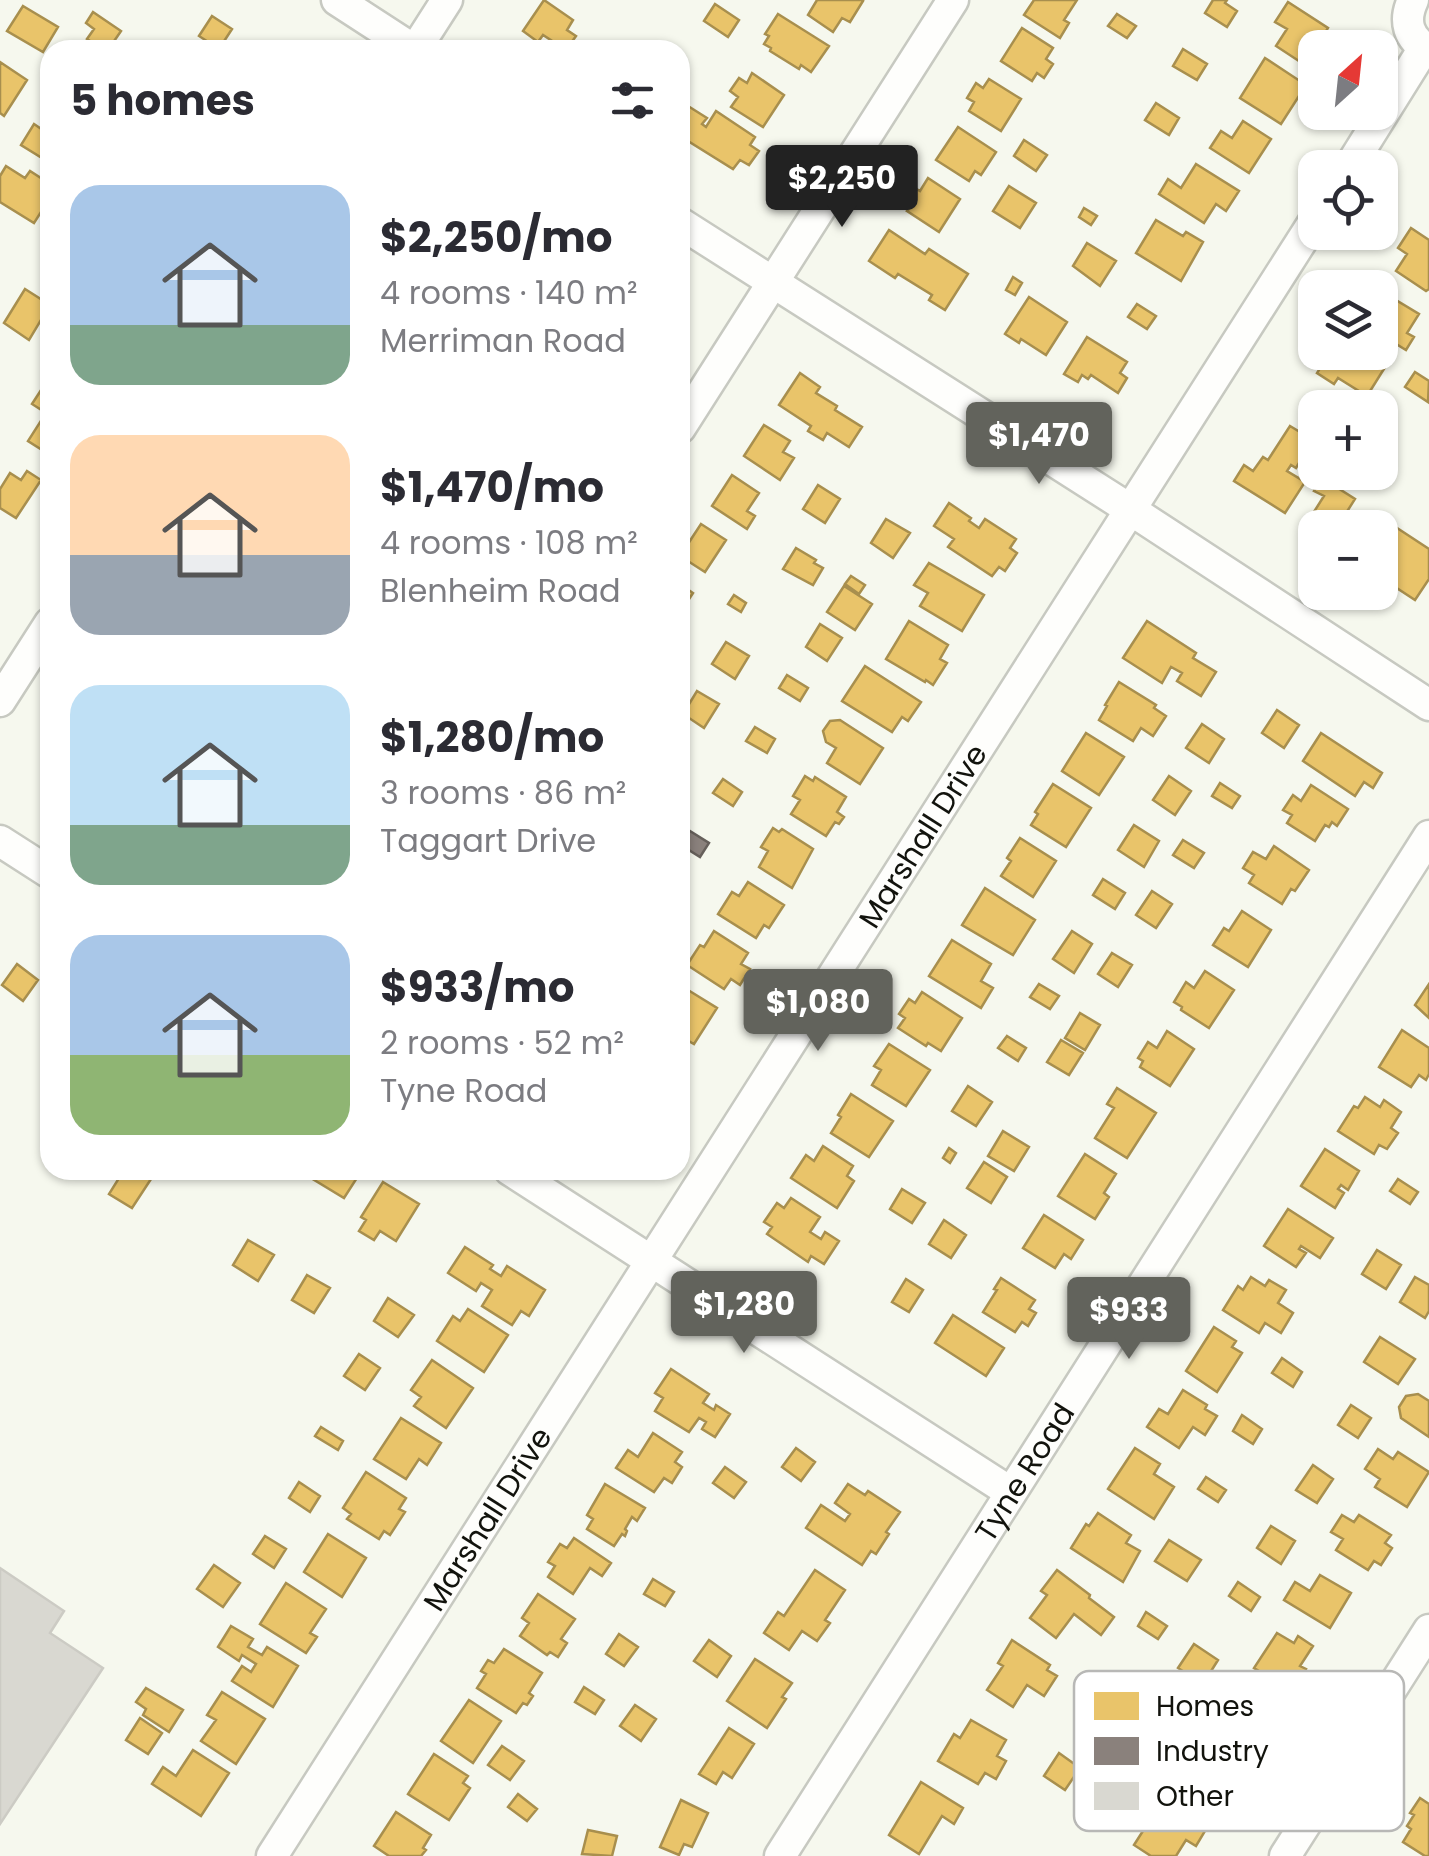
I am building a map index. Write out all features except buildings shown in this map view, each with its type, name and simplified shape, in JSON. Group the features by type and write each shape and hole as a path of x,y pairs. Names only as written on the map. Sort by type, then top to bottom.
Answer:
{"street":[{"path":"337,0 399,40"},
{"path":"421,40 447,0"},
{"path":"690,412 953,0"},
{"path":"1360,150 1426,49 1416,41 1407,21 1413,0"},
{"path":"690,229 1429,705"},
{"name":"Marshall Drive","path":"272,1856 1298,247"},
{"path":"0,701 40,639"},
{"name":"Tyne Road","path":"780,1856 1429,836"},
{"path":"0,841 40,867"},
{"path":"526,1180 1010,1492"},
{"path":"1403,1671 1429,1630"},
{"path":"1285,1856 1301,1831"}]}
